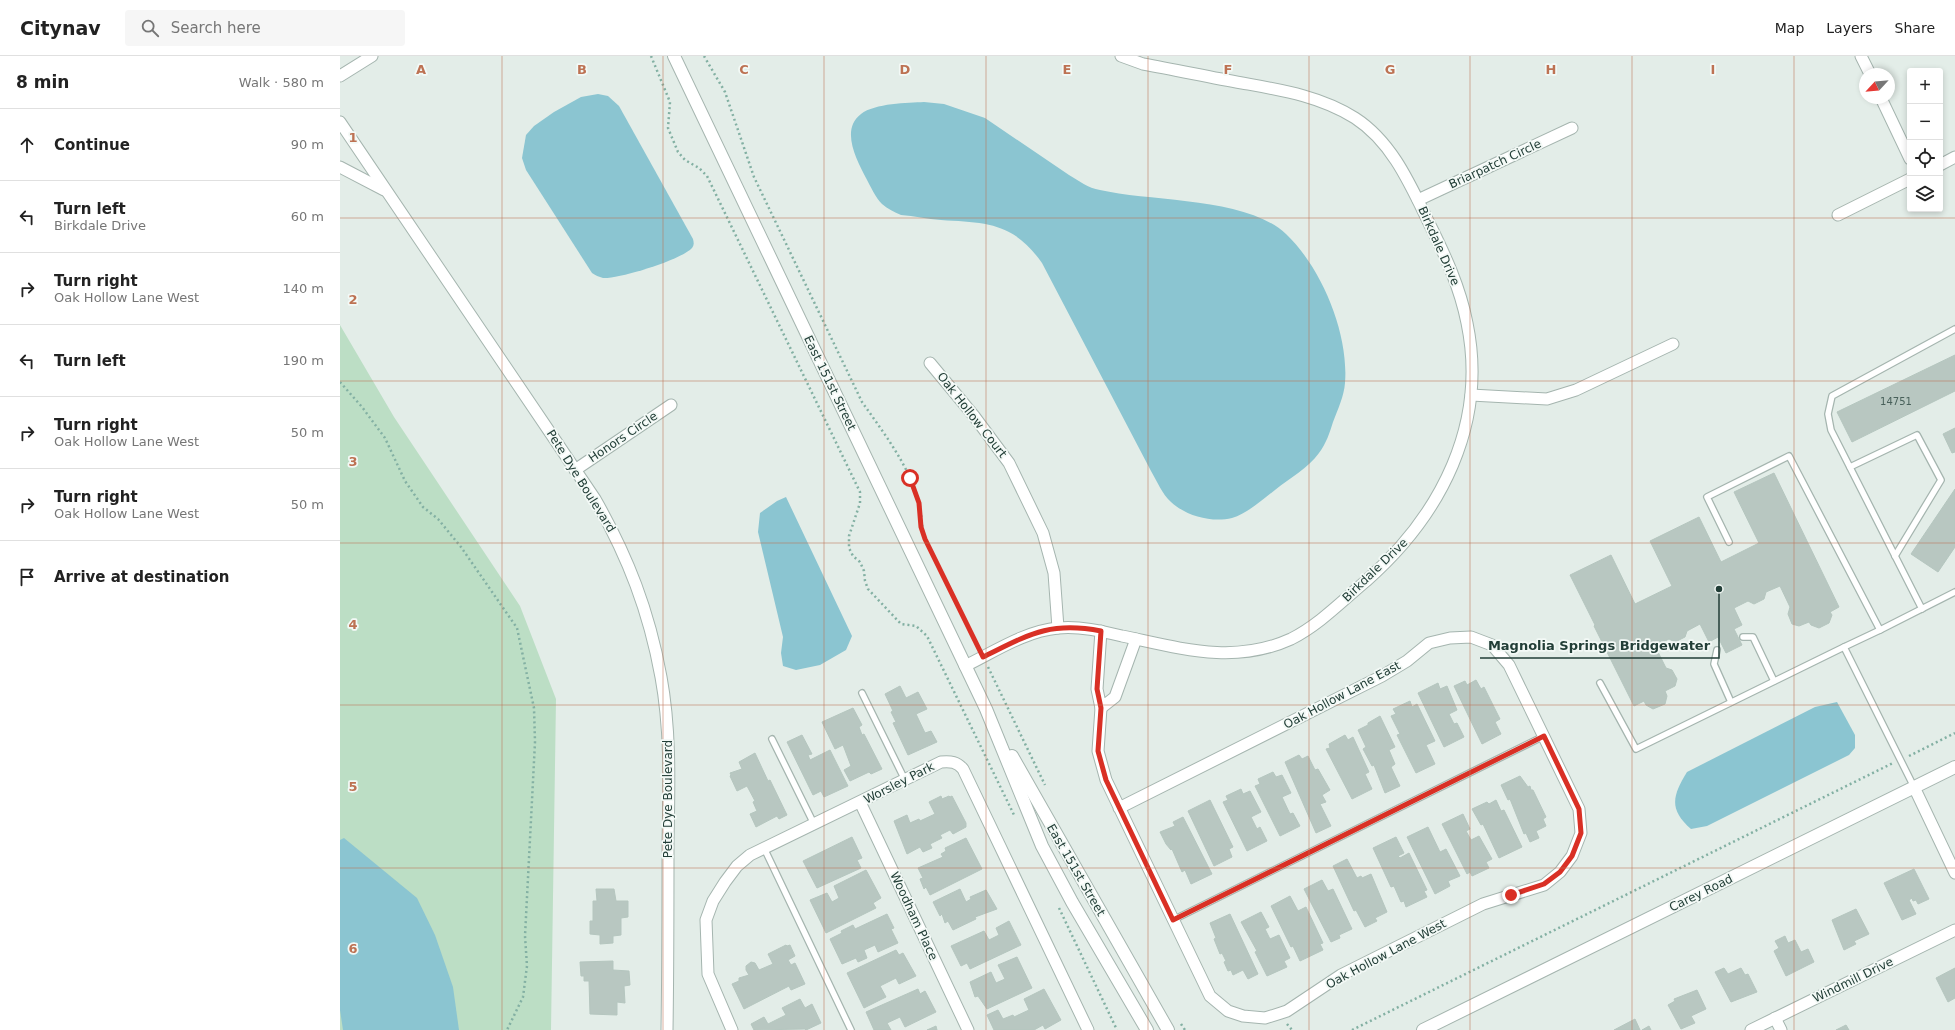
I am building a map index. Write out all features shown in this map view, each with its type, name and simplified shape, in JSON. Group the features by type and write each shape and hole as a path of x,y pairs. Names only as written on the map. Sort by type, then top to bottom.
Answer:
{"street":[{"path":"340,76 372,56"},
{"name":"East 151st Street","path":"674,56 986,709 1168,1030"},
{"name":"Birkdale Drive","path":"965,666 1034,633 1058,628 1083,628 1194,652 1216,654 1239,653 1266,647 1290,639 1310,628 1400,550 1431,508 1444,486 1462,442 1468,421 1471,395 1470,348 1467,324 1461,300 1444,254 1418,200 1398,162 1384,144 1356,119 1322,100 1143,64 1121,56"},
{"path":"1861,56 1867,68"},
{"path":"1884,104 1907,152"},
{"name":"Pete Dye Boulevard","path":"340,122 575,470 615,534 637,583 661,677 668,728 667,1030"},
{"name":"Briarpatch Circle","path":"1418,200 1572,128"},
{"path":"1943,163 1955,157"},
{"name":"Pete Dye Boulevard","path":"340,167 385,190"},
{"path":"1838,215 1907,180"},
{"path":"1471,395 1547,399 1576,390 1673,344"},
{"name":"Oak Hollow Court","path":"930,363 974,416 1009,463 1041,527 1054,573 1058,628"},
{"name":"Honors Circle","path":"575,470 671,405"},
{"name":"Oak Hollow Lane West","path":"1101,631 1097,689 1101,708 1098,751 1106,780 1210,996 1228,1011 1243,1016 1265,1018 1287,1011 1341,975 1483,904 1544,884 1560,872 1572,856 1581,833 1579,809 1544,736"},
{"name":"Oak Hollow Lane East","path":"1120,808 1382,676 1407,661 1429,643 1450,638 1471,637 1492,645 1510,665 1544,736"},
{"path":"1101,708 1115,697 1136,639"},
{"name":"East 151st Street","path":"986,709 1042,846 1072,902 1148,1030"},
{"name":"Worsley Park","path":"732,1030 708,974 706,920 713,901 737,866 750,855 764,848 941,762 951,761 959,764 963,769 1088,1030"},
{"name":"Carey Road","path":"1423,1030 1955,767"},
{"path":"1914,787 1955,873"},
{"name":"Woodham Place","path":"860,802 968,1030"},
{"name":"Windmill Drive","path":"1751,1030 1955,930"},
{"path":"1775,1018 1781,1030"},
{"name":"Carey Road","path":"1431,1030 1446,1019"}],"lane":[{"path":"1922,609 1831,430 1828,414 1832,396 1955,329"},
{"path":"1850,467 1917,435 1941,480 1895,556"},
{"path":"1729,542 1707,497 1789,456 1880,630"},
{"path":"1600,683 1636,749 1955,592"},
{"path":"1743,637 1753,637 1774,681"},
{"path":"1844,647 1914,787"},
{"path":"1717,650 1714,664 1731,702"},
{"path":"862,693 905,780"},
{"path":"1173,920 1544,736"},
{"path":"772,739 814,824"},
{"path":"764,848 851,1030"}],"path":[{"path":"651,56 670,102 668,128 678,152 684,160 699,168 707,176 860,492 860,503 856,520 849,536 849,548 853,556 860,562 864,571 868,589 901,624 916,626 927,636 1017,821"},
{"path":"704,56 725,92 754,177 862,402 884,433 910,478 919,503 921,527 925,539 1049,792"},
{"path":"340,382 362,407 384,438 405,481 423,507 438,519 461,547 517,628 534,708 535,742 525,936 527,966 523,997 507,1030"},
{"path":"1352,1030 1955,733"},
{"path":"1058,906 1117,1030"},
{"path":"1180,1023 1185,1030"}],"green space":[{"path":"340,325 394,417 520,606 556,699 551,1030 340,1030"}],"water":[{"path":"598,94 608,96 619,106 694,243 692,248 686,253 663,263 635,272 603,278 592,273 526,170 522,158 526,135 534,126 554,112 581,97"},
{"path":"924,102 944,104 985,118 1069,175 1092,188 1121,194 1224,207 1248,213 1269,222 1286,234 1299,248 1322,283 1338,323 1343,344 1345,383 1342,398 1326,442 1315,458 1255,506 1232,518 1216,520 1192,515 1171,502 1162,491 1151,471 1042,263 1031,250 1020,239 998,227 972,222 936,220 901,215 884,206 875,195 858,163 852,145 852,128 855,121 861,114 874,108 892,104"},
{"path":"786,497 852,636 846,650 820,665 796,670 783,666 781,653 783,637 758,532 760,513 777,501"},
{"path":"1837,702 1855,735 1855,748 1849,755 1707,826 1691,829 1684,822 1679,815 1675,802 1678,788 1687,772 1815,707"},
{"path":"344,838 417,898 435,935 453,987 459,1030 343,1030 340,1010 340,840"}],"building":[{"path":"1955,355 1955,391 1852,442 1837,412"},
{"path":"1955,428 1955,452 1952,453 1943,434"},
{"path":"1774,473 1839,607 1830,612 1832,615 1829,623 1819,628 1811,625 1809,622 1799,626 1792,624 1788,614 1790,607 1780,586 1766,592 1764,599 1754,604 1748,601 1734,608 1742,625 1734,629 1742,645 1726,653 1718,637 1709,642 1700,624 1687,631 1685,637 1675,642 1669,639 1655,646 1666,668 1672,670 1677,679 1675,686 1665,691 1667,696 1665,704 1653,709 1646,705 1644,701 1634,706 1570,575 1611,555 1635,604 1672,586 1650,541 1699,517 1721,562 1759,543 1734,492"},
{"path":"1955,489 1955,547 1938,572 1911,554"},
{"path":"1476,680 1481,689 1484,687 1500,719 1495,722 1501,734 1482,744 1454,686 1465,681 1467,685"},
{"path":"1438,683 1440,689 1447,686 1457,710 1449,714 1454,724 1457,723 1464,737 1444,747 1418,693"},
{"path":"900,686 906,698 918,692 927,709 916,714 925,733 931,731 937,742 908,755 893,723 896,722 891,712 893,711 885,694"},
{"path":"1410,701 1412,707 1417,704 1435,741 1426,745 1435,764 1416,773 1397,735 1400,734 1391,716 1396,714 1393,709"},
{"path":"853,708 862,725 859,727 862,735 864,734 882,769 871,774 869,772 850,781 844,770 851,766 843,745 835,749 822,722"},
{"path":"1380,716 1395,747 1389,750 1395,764 1391,767 1400,786 1385,793 1374,765 1372,766 1363,749 1366,747 1358,730"},
{"path":"802,735 812,754 808,755 810,760 830,750 848,786 824,797 821,791 813,795 787,742"},
{"path":"1345,735 1348,740 1353,737 1369,772 1365,774 1372,789 1352,799 1326,749 1330,748 1329,744"},
{"path":"755,753 768,781 770,780 787,815 779,819 777,816 756,827 750,814 757,811 753,802 755,801 747,786 737,791 730,776 730,773 742,769 739,762"},
{"path":"1299,755 1302,759 1308,756 1315,770 1318,769 1330,790 1322,795 1326,802 1320,804 1331,826 1316,833 1285,762"},
{"path":"1273,772 1276,777 1282,775 1291,793 1282,797 1290,814 1293,813 1300,826 1280,836 1255,786 1260,784 1258,779"},
{"path":"1520,776 1528,787 1530,786 1531,790 1533,790 1546,817 1543,819 1546,826 1536,831 1539,838 1530,842 1526,833 1524,834 1510,799 1508,800 1501,785"},
{"path":"1241,789 1243,794 1250,791 1261,812 1251,817 1257,829 1260,827 1267,841 1247,851 1223,802 1228,800 1226,796"},
{"path":"941,796 942,799 952,796 966,823 966,827 953,834 950,830 940,835 942,838 930,844 932,848 923,852 920,847 907,854 894,821 907,815 910,823 919,819 920,821 935,814 929,802"},
{"path":"1210,800 1233,847 1229,849 1232,857 1214,866 1188,811"},
{"path":"1496,800 1501,811 1504,810 1522,847 1499,858 1483,824 1481,825 1472,809 1487,802 1489,804"},
{"path":"1463,814 1470,829 1466,831 1471,840 1479,836 1492,859 1486,862 1489,868 1472,876 1470,872 1467,874 1442,824"},
{"path":"1183,817 1212,874 1191,884 1185,870 1182,872 1172,849 1171,850 1166,844 1160,832 1175,826 1173,822"},
{"path":"1428,827 1440,852 1446,849 1460,876 1448,881 1450,886 1435,894 1407,837"},
{"path":"852,837 862,858 857,860 861,868 817,888 803,861"},
{"path":"1396,837 1404,853 1398,856 1400,858 1409,853 1427,890 1424,891 1427,897 1406,907 1404,901 1401,902 1394,886 1391,887 1373,848"},
{"path":"966,838 982,869 930,895 926,887 924,889 920,879 923,878 918,868 943,857 941,854 946,851 945,848"},
{"path":"1347,859 1357,878 1361,876 1362,878 1371,874 1387,912 1375,918 1377,921 1365,927 1356,910 1354,911 1333,866"},
{"path":"1914,869 1929,899 1918,904 1916,900 1913,901 1912,898 1909,900 1916,914 1902,920 1884,883"},
{"path":"866,870 881,898 873,903 876,908 826,933 810,900 827,893 832,902 839,898 834,886"},
{"path":"1322,880 1328,891 1333,889 1352,929 1339,935 1340,938 1331,942 1304,889"},
{"path":"596,889 614,889 616,901 628,901 628,917 621,918 621,935 613,936 613,943 600,944 600,935 590,934 590,921 593,921 593,901 597,901"},
{"path":"960,889 966,902 971,899 970,897 986,890 997,909 975,917 976,919 953,930 948,921 945,923 942,914 940,916 933,902"},
{"path":"1290,896 1298,911 1306,907 1323,943 1320,944 1323,950 1300,961 1293,946 1291,947 1271,906"},
{"path":"1856,909 1869,934 1854,941 1856,944 1844,950 1832,920"},
{"path":"1261,912 1269,927 1265,929 1270,939 1279,935 1290,958 1284,961 1287,967 1267,976 1255,952 1257,951 1241,922"},
{"path":"887,914 894,928 891,929 898,943 878,952 875,945 864,950 867,958 858,962 856,958 842,964 830,939 853,925 855,929"},
{"path":"1230,914 1258,974 1248,979 1243,970 1233,975 1231,970 1228,971 1224,962 1226,961 1222,953 1220,954 1214,939 1216,938 1210,923"},
{"path":"1009,921 1021,945 970,969 967,963 961,966 951,946 984,931 989,940 999,935 996,928"},
{"path":"1785,936 1788,943 1795,940 1801,952 1808,949 1814,962 1786,976 1774,951 1779,948 1775,941"},
{"path":"786,945 790,945 795,956 788,960 791,965 795,963 805,984 791,990 789,986 744,1009 732,984 739,981 739,978 749,975 746,970 746,966 751,962 755,963 759,970 773,964 768,954"},
{"path":"896,950 899,955 903,953 916,976 899,984 896,978 880,986 886,997 864,1008 847,973"},
{"path":"1017,957 1032,988 987,1009 978,996 975,997 970,982 991,972 996,983 1005,979 998,965"},
{"path":"613,961 613,970 629,971 630,985 624,986 625,1003 617,1002 617,1015 590,1014 589,981 584,981 584,976 581,976 580,962"},
{"path":"1724,968 1728,974 1741,968 1745,975 1748,974 1757,992 1731,1002 1715,972"},
{"path":"1955,968 1955,998 1948,1002 1936,978"},
{"path":"918,989 920,994 925,991 936,1012 905,1027 900,1017 887,1023 891,1030 874,1030 866,1012"},
{"path":"1044,989 1061,1020 1045,1029 1043,1025 1034,1030 994,1030 987,1015 998,1010 1003,1019 1013,1015 1014,1017 1029,1010 1024,999"},
{"path":"1697,990 1706,1009 1691,1016 1695,1023 1681,1029 1668,1005 1675,1001 1674,999"},
{"path":"800,999 805,1008 812,1004 821,1023 806,1030 754,1030 751,1024 764,1017 768,1024 786,1015 782,1008"},
{"path":"1635,1019 1640,1030 1614,1030"},
{"path":"1846,1025 1849,1030 1836,1030"},
{"path":"936,1026 937,1030 927,1030"},
{"path":"1649,1026 1651,1030 1642,1030"}],"place":[{"name":"Magnolia Springs Bridgewater","path":"1719,589"}],"route":[{"path":"910,478 919,503 921,527 925,539 983,657 1034,633 1058,628 1083,628 1101,631 1097,689 1101,708 1098,751 1106,780 1173,920 1544,736 1579,809 1581,833 1572,856 1560,872 1544,884 1511,895"}]}
